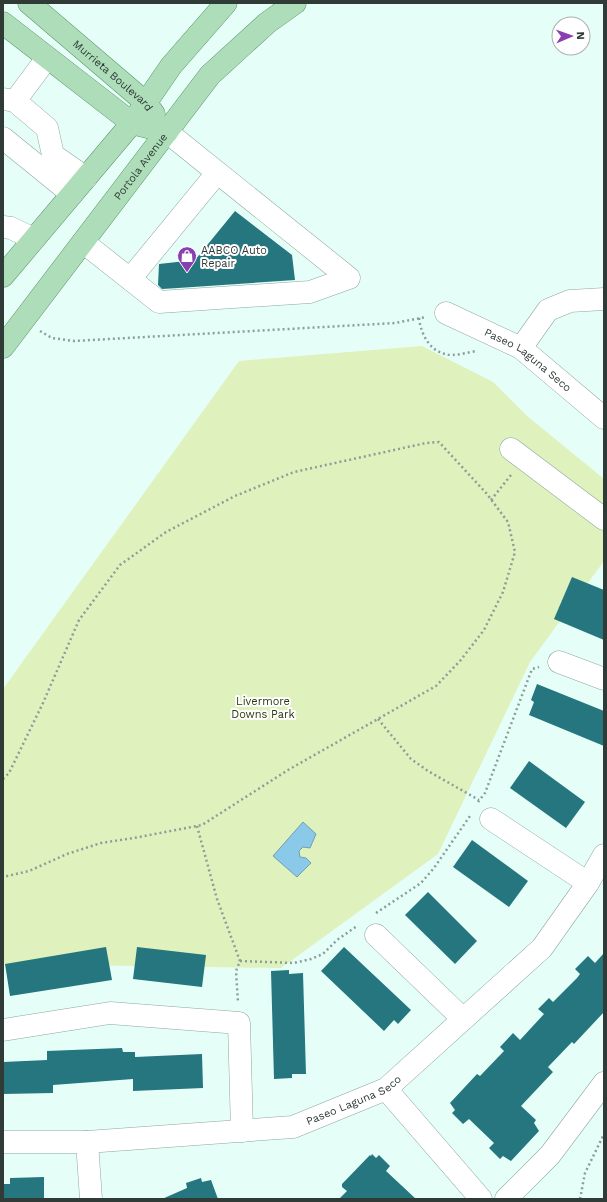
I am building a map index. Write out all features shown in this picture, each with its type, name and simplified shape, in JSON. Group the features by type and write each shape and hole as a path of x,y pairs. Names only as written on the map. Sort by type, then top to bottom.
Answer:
{"main road":[{"path":"3,276 132,123 145,102 172,66 226,3"},
{"name":"Portola Avenue","path":"3,347 210,75 268,23 295,3"},
{"name":"Murrieta Boulevard","path":"41,6 145,102 167,132"},
{"name":"Murrieta Boulevard","path":"3,23 132,123 167,132"}],"street":[{"path":"47,58 9,100 46,128 53,155 79,186"},
{"path":"83,242 159,302 310,292 349,278 167,132"},
{"path":"3,138 79,186"},
{"path":"130,278 217,173"},
{"path":"3,227 11,228 34,239"},
{"path":"521,348 548,310 570,301 604,299"},
{"name":"Paseo Laguna Seco","path":"446,313 521,348 604,418"},
{"path":"517,454 604,519"},
{"path":"559,662 604,679"},
{"path":"480,812 588,883"},
{"name":"Paseo Laguna Seco","path":"3,1142 87,1142 293,1127 386,1089 542,948 588,883 604,855"},
{"path":"371,924 463,1019"},
{"path":"3,1030 110,1013 238,1024 242,1131"},
{"path":"506,1199 550,1155 604,1083"},
{"path":"386,1089 481,1199"},
{"path":"87,1142 91,1199"}],"path":[{"path":"38,329 52,338 74,341 395,323 446,313"},
{"path":"419,318 420,327 428,344 446,355 480,351"},
{"path":"3,779 9,773 43,703 79,620 120,565 166,532 235,496 294,472 426,443 439,442 491,500 508,522 515,552 503,592 484,630 460,661 436,686 288,770 202,824 101,843 66,854 29,871 3,877"},
{"path":"491,500 517,454"},
{"path":"479,800 486,794 532,669 559,662"},
{"path":"378,720 411,759 428,771 479,800"},
{"path":"240,961 294,963 310,959 323,954 338,940 371,924 421,883 480,812 479,800"},
{"path":"197,826 217,899 240,961 236,971 238,1024"},
{"path":"580,1199 585,1173 604,1134"}],"green space":[{"name":"Livermore Downs Park","path":"422,346 493,382 526,415 604,479 604,561 530,662 438,854 281,968 3,964 3,689 239,361"}],"water":[{"path":"303,822 316,834 310,848 303,847 299,851 300,857 306,858 311,863 297,877 273,856"}],"building":[{"path":"235,211 292,255 295,280 162,289 158,285 159,264 195,260"},
{"path":"572,577 604,590 604,640 554,619"},
{"path":"537,684 604,711 604,746 529,715 534,702 531,700"},
{"path":"529,761 585,802 566,828 510,788"},
{"path":"472,840 528,881 509,907 453,867"},
{"path":"428,892 477,941 455,964 405,915"},
{"path":"106,947 112,980 10,996 5,964"},
{"path":"137,947 206,955 202,987 133,979"},
{"path":"344,947 411,1010 398,1024 394,1020 384,1031 321,971"},
{"path":"604,953 604,1012 574,1044 572,1042 548,1067 553,1072 521,1106 536,1120 534,1123 539,1131 511,1161 503,1156 500,1159 489,1148 494,1143 469,1119 463,1124 452,1113 455,1110 450,1103 477,1074 480,1076 504,1051 500,1047 513,1033 520,1040 544,1014 538,1009 549,998 553,1002 577,978 580,974 575,969 588,956 595,963"},
{"path":"289,970 289,974 303,973 306,1074 292,1074 292,1078 274,1079 271,971"},
{"path":"122,1048 123,1052 135,1052 135,1057 202,1054 203,1088 133,1091 133,1079 53,1085 53,1093 3,1094 3,1062 47,1060 47,1051"},
{"path":"372,1154 376,1158 379,1155 390,1166 386,1171 416,1199 339,1199 347,1191 342,1187 342,1184"},
{"path":"44,1177 44,1199 3,1199 3,1184 10,1184 10,1178"},
{"path":"201,1178 202,1182 211,1180 218,1199 162,1199 187,1188 186,1183"}],"place":[{"name":"AABCO Auto Repair","path":"187,273"}]}
